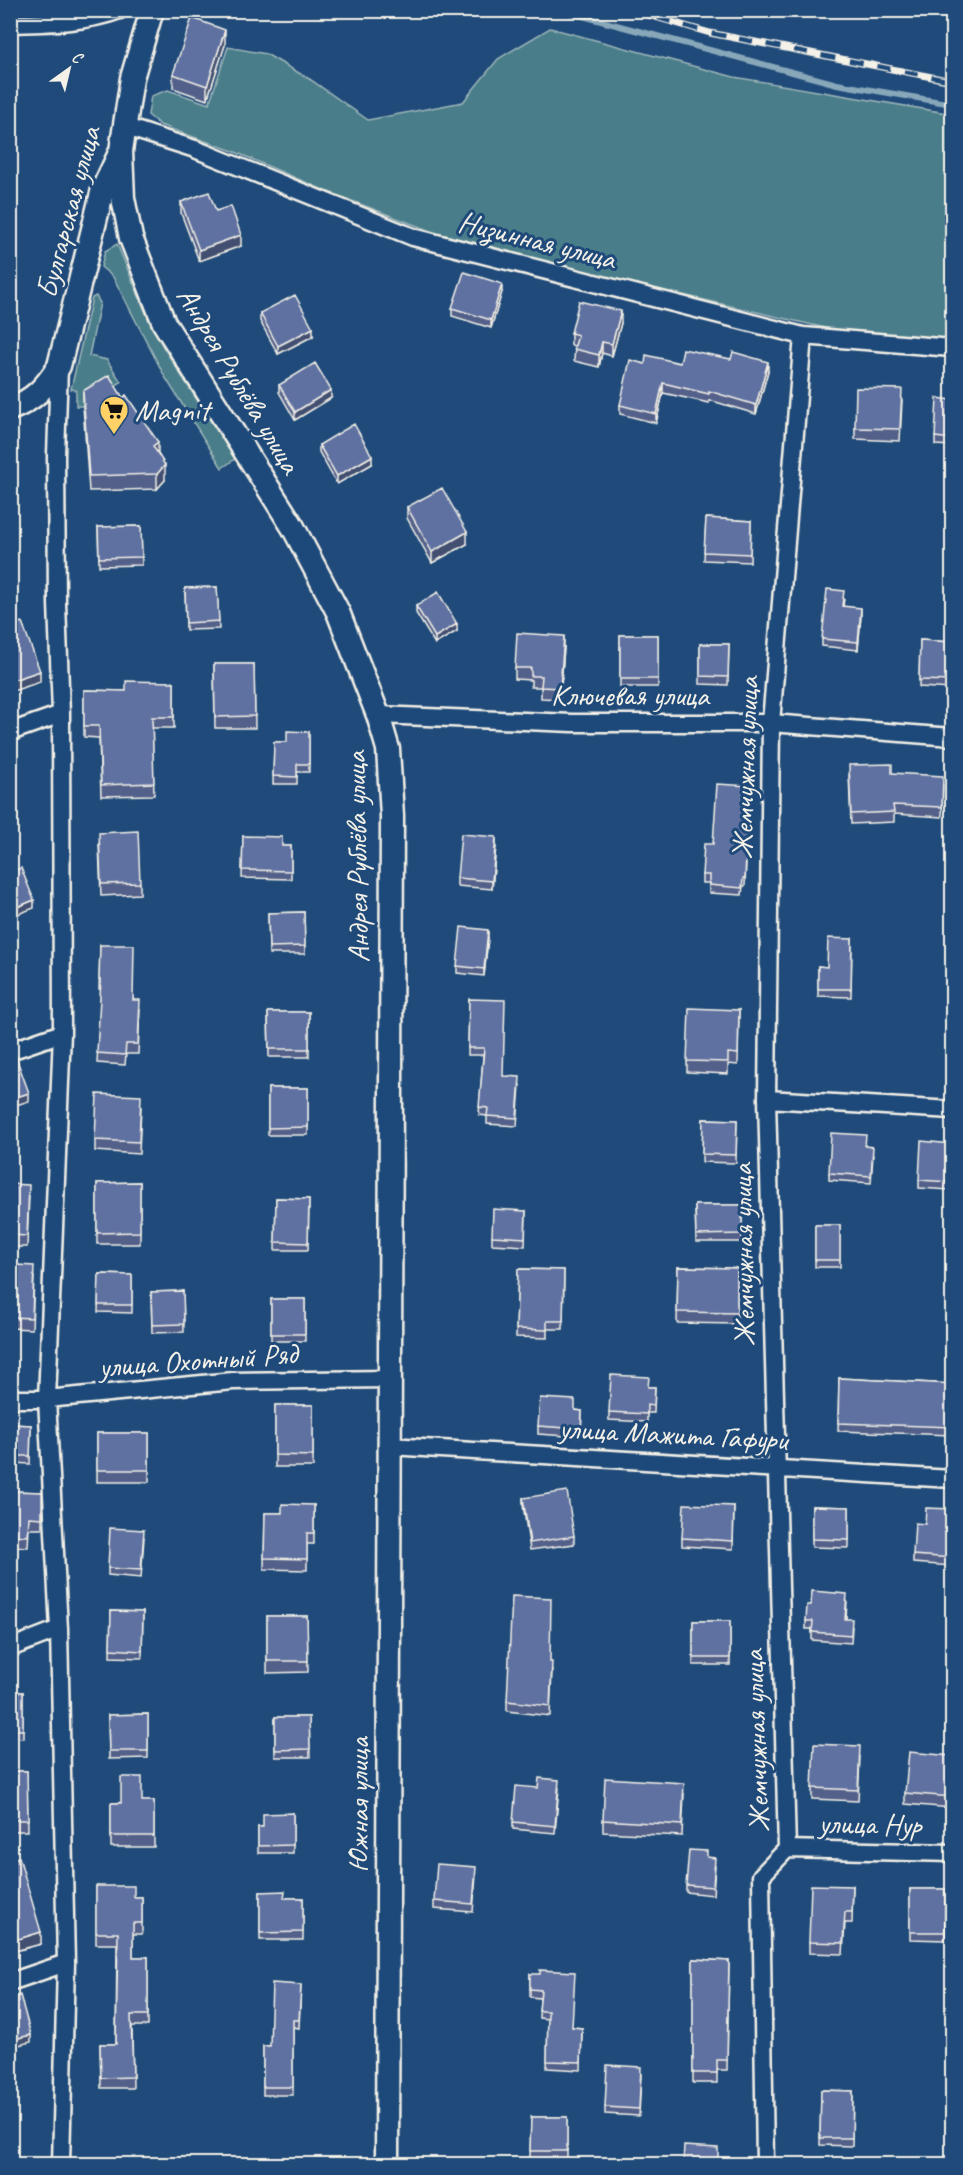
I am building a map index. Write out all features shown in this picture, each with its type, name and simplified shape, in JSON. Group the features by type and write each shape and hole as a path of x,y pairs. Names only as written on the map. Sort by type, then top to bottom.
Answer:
{"street":[{"path":"10,24 45,23 104,16 120,10"},
{"name":"Булгарская улица","path":"10,409 25,403 46,388 59,366 103,189 121,151 123,126 142,40 152,10"},
{"name":"Низинная улица","path":"123,126 195,149 413,237 803,336 952,348"},
{"name":"Андрея Рублёва улица","path":"121,151 123,198 131,238 164,323 298,537 338,612 378,715 388,749 392,816 389,1446"},
{"name":"Жемчужная улица","path":"765,2164 761,1876 787,1849 775,1467 767,1099 771,723 803,336"},
{"path":"59,366 57,603 61,714 62,1033 47,1399 59,1629 66,1963 62,2164"},
{"path":"10,732 61,714"},
{"name":"Ключевая улица","path":"378,715 572,723 771,723 952,737"},
{"path":"10,1051 62,1033"},
{"path":"767,1099 952,1110"},
{"name":"улица Охотный Ряд","path":"10,1400 47,1399 233,1381 390,1379"},
{"name":"улица Мажита Гафури","path":"389,1446 952,1479"},
{"name":"Южная улица","path":"387,2164 389,1446"},
{"path":"10,1648 59,1629"},
{"name":"улица Нур","path":"787,1849 952,1853"},
{"path":"10,1982 66,1963"}],"green space":[{"path":"550,28 734,77 952,114 952,343 852,334 470,246 326,191 233,151 160,125 148,115 151,96 168,90 209,104 228,47 266,54 311,80 368,120 463,102 498,59"},
{"path":"117,244 150,323 235,459 222,468 165,377 113,277 101,267 105,251"},
{"path":"96,296 100,303 89,356 107,360 121,382 83,406 76,406 76,390 71,389 92,298"}],"building":[{"path":"192,18 225,30 207,86 173,74"},
{"path":"209,192 216,211 231,206 241,235 199,250 181,202"},
{"path":"464,272 502,284 491,320 452,308"},
{"path":"295,295 313,328 278,346 260,313"},
{"path":"579,301 621,311 612,344 602,342 599,355 574,349 578,335 571,333"},
{"path":"683,349 731,359 733,352 768,362 756,405 709,391 709,394 663,383 656,414 620,405 630,360 645,364 646,355 680,363"},
{"path":"315,363 331,390 295,412 279,385"},
{"name":"Magnit","path":"109,375 123,398 126,395 158,442 153,446 165,465 157,474 89,476 83,391"},
{"path":"856,388 902,389 900,429 855,428"},
{"path":"937,398 952,400 952,439 935,437"},
{"path":"354,424 372,456 337,476 319,445"},
{"path":"442,488 467,532 432,552 407,507"},
{"path":"706,518 751,521 750,554 704,552"},
{"path":"141,526 142,557 99,558 98,527"},
{"path":"217,587 219,621 186,623 185,588"},
{"path":"827,589 844,591 842,606 861,608 858,642 822,639"},
{"path":"438,592 457,624 435,637 416,606"},
{"path":"22,622 40,671 10,681 10,626"},
{"path":"517,633 564,636 560,688 541,687 542,676 531,676 531,668 515,668"},
{"path":"620,635 658,635 658,679 620,679"},
{"path":"920,640 952,642 952,681 919,680"},
{"path":"700,644 729,644 728,677 700,676"},
{"path":"214,664 254,664 255,716 215,717"},
{"path":"126,681 174,682 174,717 152,717 154,783 101,785 99,726 84,726 84,690 126,691"},
{"path":"287,731 309,732 309,764 297,764 297,777 273,776 274,742 287,742"},
{"path":"892,764 892,773 943,776 942,807 893,805 894,812 851,814 849,765"},
{"path":"717,784 749,786 745,878 743,878 742,888 709,885 709,875 702,875 704,844 713,844"},
{"path":"138,831 140,883 101,884 99,833"},
{"path":"461,834 496,837 492,881 457,878"},
{"path":"243,836 282,837 282,846 291,846 291,871 242,870"},
{"path":"21,868 34,900 10,910 10,872"},
{"path":"304,912 305,946 269,947 268,913"},
{"path":"461,927 488,930 484,969 457,966"},
{"path":"828,938 852,939 851,989 818,989 818,966 827,967"},
{"path":"100,945 134,945 133,1000 140,1000 138,1044 126,1044 125,1055 97,1053 101,979 99,979"},
{"path":"469,999 505,1000 503,1076 520,1077 517,1118 487,1116 488,1108 479,1107 484,1048 468,1048"},
{"path":"689,1008 739,1010 738,1054 728,1053 728,1062 687,1061"},
{"path":"268,1012 309,1012 309,1049 269,1049"},
{"path":"952,1027 952,1050 950,1050"},
{"path":"17,1060 29,1093 10,1099 10,1062"},
{"path":"268,1088 308,1088 308,1127 268,1128"},
{"path":"97,1094 141,1096 139,1142 95,1140"},
{"path":"703,1119 737,1120 736,1155 702,1154"},
{"path":"831,1133 866,1135 865,1146 873,1147 871,1176 829,1173"},
{"path":"921,1141 952,1144 950,1182 919,1180"},
{"path":"140,1182 140,1232 97,1233 97,1183"},
{"path":"10,1184 29,1185 27,1236 10,1235"},
{"path":"276,1198 309,1199 308,1243 275,1242"},
{"path":"695,1205 742,1205 742,1234 696,1235"},
{"path":"493,1209 526,1211 525,1238 492,1236"},
{"path":"815,1225 840,1225 840,1260 815,1260"},
{"path":"17,1265 34,1266 32,1318 10,1317 10,1275 16,1276"},
{"path":"678,1267 737,1268 737,1313 677,1312"},
{"path":"518,1269 564,1270 563,1321 547,1321 547,1330 516,1329"},
{"path":"99,1274 132,1275 132,1305 98,1305"},
{"path":"183,1291 184,1324 152,1325 151,1292"},
{"path":"271,1299 305,1299 305,1334 271,1334"},
{"path":"611,1375 649,1377 648,1387 655,1387 654,1406 647,1405 647,1414 609,1412"},
{"path":"839,1378 952,1384 952,1427 838,1423"},
{"path":"540,1398 575,1400 575,1410 582,1411 581,1429 538,1426"},
{"path":"275,1405 313,1405 313,1456 275,1455"},
{"path":"10,1424 31,1425 30,1456 13,1456 13,1462 10,1462"},
{"path":"97,1433 149,1433 149,1470 97,1470"},
{"path":"10,1491 42,1492 42,1518 29,1517 28,1536 10,1535"},
{"path":"567,1491 574,1536 530,1543 523,1498"},
{"path":"282,1504 314,1505 314,1533 307,1533 307,1559 264,1558 265,1513 282,1513"},
{"path":"684,1504 734,1506 733,1541 682,1538"},
{"path":"812,1506 849,1507 849,1540 812,1539"},
{"path":"926,1508 952,1509 952,1558 913,1555 915,1523 925,1524"},
{"path":"110,1528 144,1530 141,1570 108,1568"},
{"path":"812,1591 847,1594 845,1619 852,1619 851,1635 812,1632 813,1621 806,1621 807,1605 811,1605"},
{"path":"512,1596 551,1598 550,1706 507,1701"},
{"path":"111,1611 143,1612 142,1651 110,1649"},
{"path":"267,1616 307,1616 308,1661 267,1661"},
{"path":"693,1621 730,1621 730,1658 693,1658"},
{"path":"10,1692 23,1692 23,1730 10,1730"},
{"path":"148,1714 148,1751 109,1751 108,1715"},
{"path":"275,1717 309,1717 310,1749 275,1750"},
{"path":"814,1744 860,1746 858,1790 812,1788"},
{"path":"909,1752 952,1756 952,1797 905,1793"},
{"path":"10,1771 27,1771 28,1820 10,1820"},
{"path":"121,1777 142,1777 142,1801 154,1801 154,1836 111,1836 111,1803 121,1803"},
{"path":"539,1778 559,1780 555,1826 513,1822 516,1786 538,1788"},
{"path":"605,1778 684,1783 682,1825 603,1820"},
{"path":"293,1813 293,1845 258,1846 258,1827 263,1827 263,1814"},
{"path":"689,1850 707,1851 707,1857 715,1858 713,1887 686,1885"},
{"path":"19,1857 41,1932 15,1940 10,1927 10,1860"},
{"path":"437,1864 476,1867 473,1904 434,1901"},
{"path":"811,1885 853,1886 852,1912 845,1912 843,1943 809,1942"},
{"path":"96,1886 134,1886 134,1897 142,1897 142,1923 133,1923 133,1957 148,1957 148,2015 131,2015 133,2077 101,2078 100,2044 116,2044 118,1933 96,1933"},
{"path":"910,1889 945,1889 945,1932 910,1932"},
{"path":"285,1891 284,1898 303,1898 303,1932 260,1933 260,1892"},
{"path":"693,1959 729,1961 727,2060 717,2060 717,2073 693,2073"},
{"path":"540,1970 575,1972 572,2027 582,2028 581,2062 547,2061 548,2011 539,2011 541,1990 530,1989 530,1974 540,1974"},
{"path":"272,1983 301,1985 299,2020 293,2020 293,2087 263,2087 263,2046 270,2046"},
{"path":"20,1995 31,2035 10,2040 10,1997"},
{"path":"607,2065 641,2067 639,2109 605,2107"},
{"path":"821,2090 853,2091 852,2138 820,2138"},
{"path":"531,2117 567,2117 567,2151 530,2151"},
{"path":"684,2146 718,2148 718,2164 683,2164"}],"waterway":[{"path":"560,10 837,84 952,104"}],"railway":[{"path":"631,10 710,33 952,81"}],"place":[{"name":"Magnit","path":"114,436"}]}
